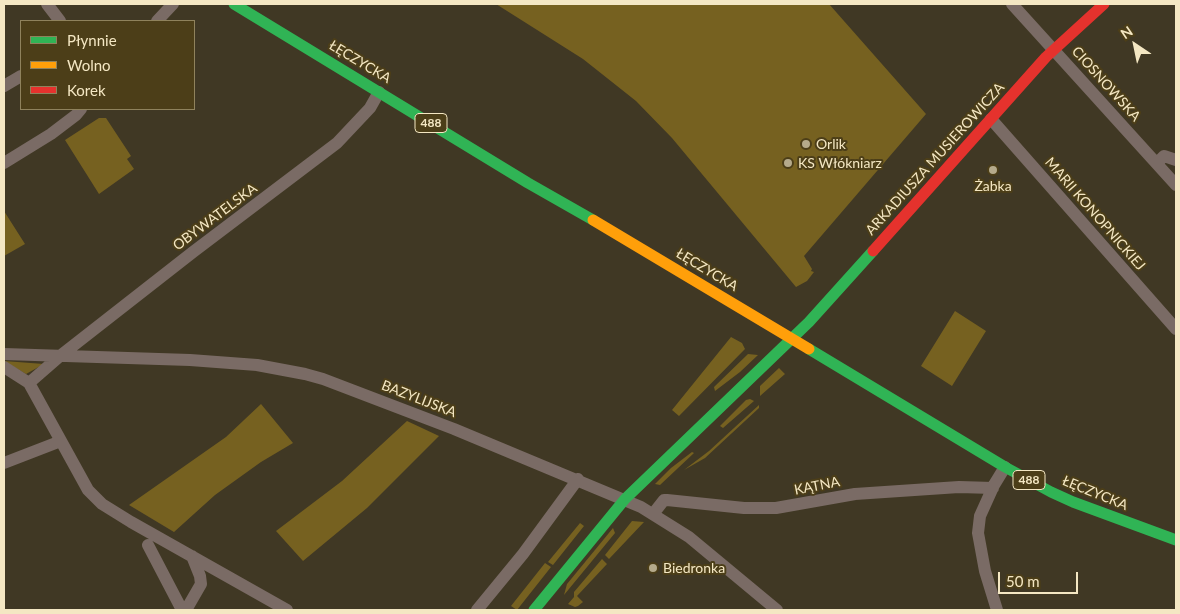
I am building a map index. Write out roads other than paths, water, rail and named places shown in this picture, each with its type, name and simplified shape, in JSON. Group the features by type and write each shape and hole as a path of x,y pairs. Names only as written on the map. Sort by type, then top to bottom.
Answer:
{"main road":[{"name":"ŁĘCZYCKA","path":"234,4 528,183 560,200 792,338 1005,467 1073,502 1176,540"},
{"name":"ARKADIUSZA MUSIEROWICZA","path":"534,610 625,500 792,338 863,262 1054,49 1104,4"}],"street":[{"path":"47,4 59,20"},
{"path":"158,20 173,4"},
{"name":"CIOSNOWSKA","path":"1012,4 1176,185"},
{"path":"4,86 20,77"},
{"name":"OBYWATELSKA","path":"29,383 60,356 337,143 370,108 379,92"},
{"path":"4,163 51,134 80,110"},
{"name":"MARII KONOPNICKIEJ","path":"992,118 1176,329"},
{"path":"1157,163 1164,156 1176,160"},
{"name":"BAZYLIJSKA","path":"4,354 190,360 257,365 305,374 454,428 625,500 653,514 689,537 777,610"},
{"path":"4,367 29,383 88,490 102,504 287,610"},
{"path":"4,463 61,441"},
{"path":"997,610 985,571 978,533 980,516 1005,467"},
{"path":"477,610 523,554 578,479"},
{"name":"KĄTNA","path":"653,514 664,500 744,508 776,508 855,494 959,487 993,488"},
{"path":"148,545 182,610"},
{"path":"186,610 201,584 192,556"}],"place":[{"name":"Orlik","path":"806,144"},
{"name":"KS Włókniarz","path":"788,163"},
{"name":"Żabka","path":"993,170"},
{"name":"Biedronka","path":"653,568"}]}
